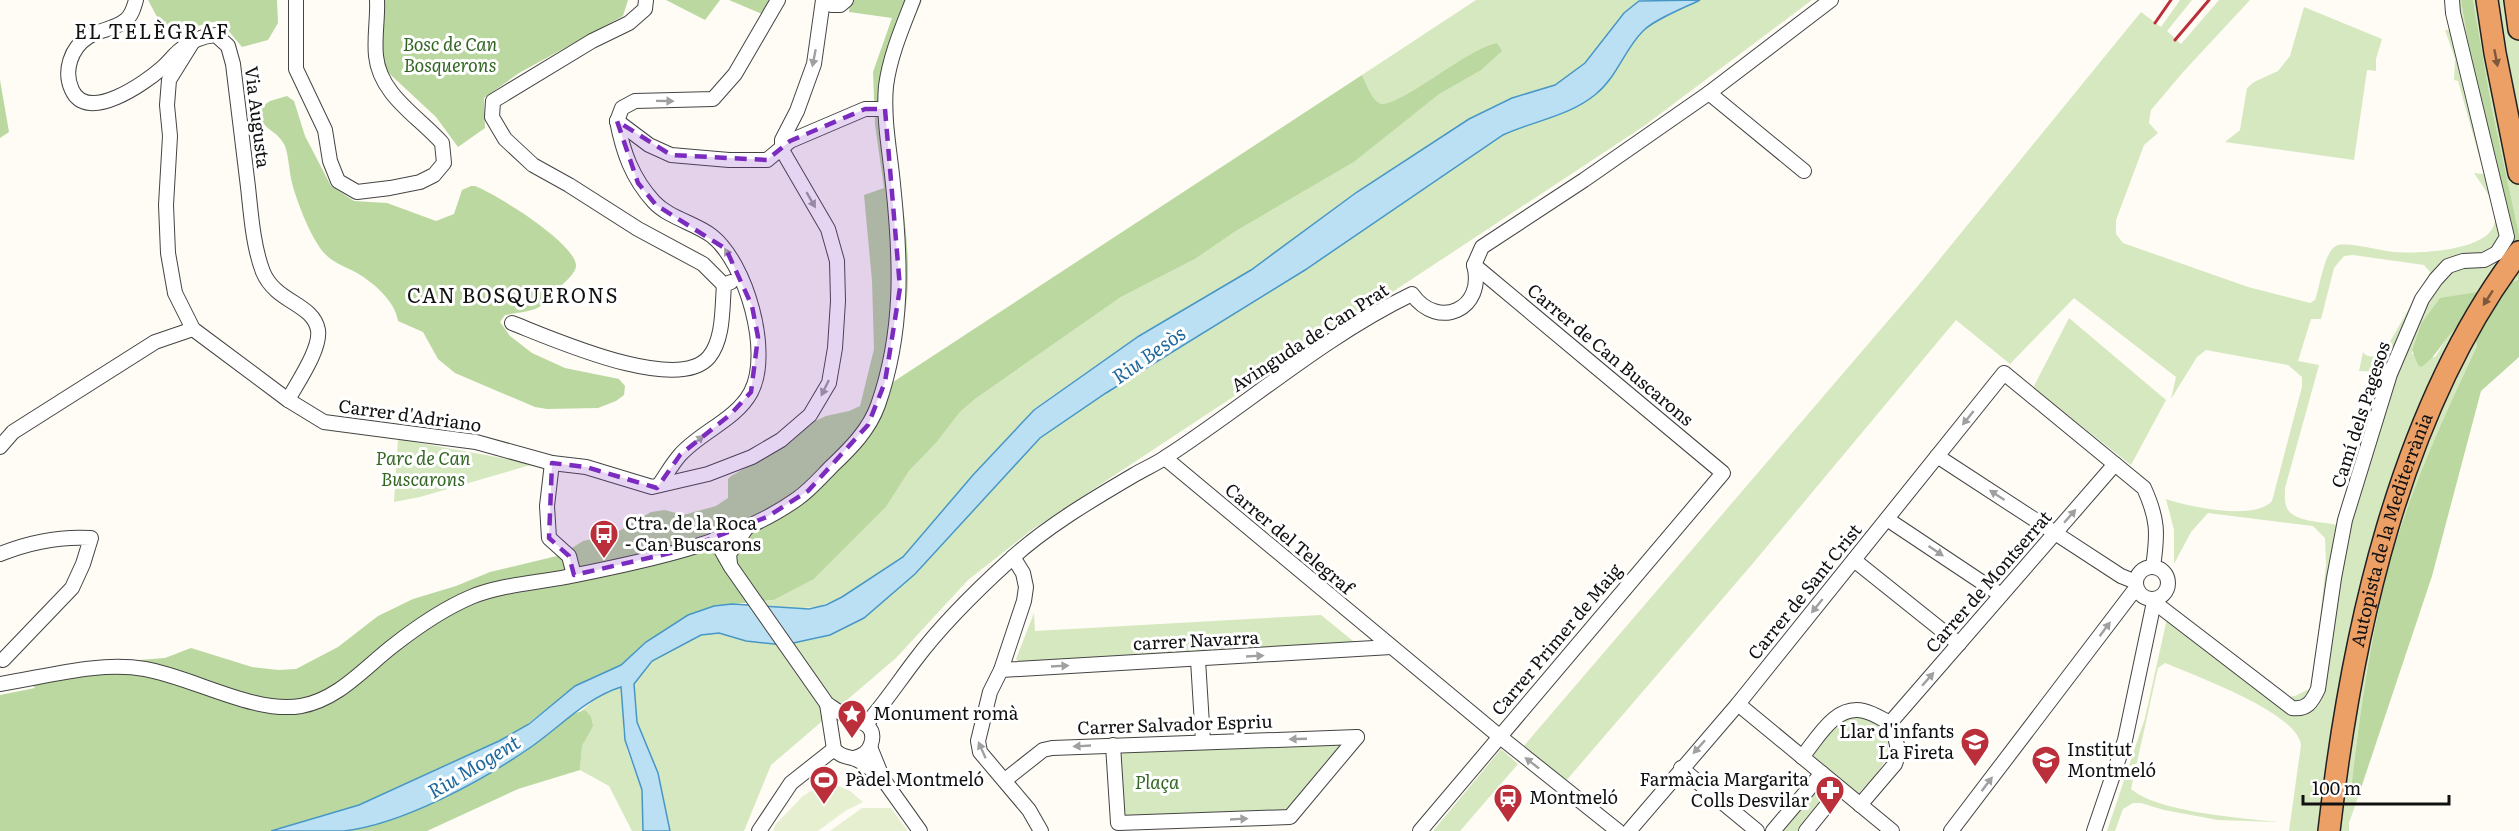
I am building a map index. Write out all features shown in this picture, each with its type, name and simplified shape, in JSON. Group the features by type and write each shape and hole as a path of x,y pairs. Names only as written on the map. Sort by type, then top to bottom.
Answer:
{"highway":[{"path":"2487,0 2495,53 2519,172"},
{"path":"2515,0 2519,29"},
{"name":"Autopista de la Mediterrània","path":"2330,831 2352,670 2375,573 2397,498 2421,434 2460,345 2519,252"},
{"path":"2337,831 2352,670"}],"street":[{"name":"Via Augusta","path":"136,0 127,19 113,28 87,37 75,49 69,63 68,77 72,91 83,102 99,104 116,97 156,72 178,51 206,35 216,35 228,46 233,64 253,228 263,272 273,289 300,306 312,317 317,327 318,338 313,352 288,400"},
{"path":"296,0 296,69 325,130 330,161 338,181 357,192 420,182 434,175 444,163 442,143 390,92 382,77 376,52 377,0"},
{"path":"646,0 645,9 629,23 592,41 493,100 492,117 505,139 533,165 638,229 703,264 724,285"},
{"path":"659,485 680,455 731,414 751,392 756,370 758,337 752,306 741,277 726,249 711,235 656,205 638,183 626,160 617,121 622,108 635,101 712,99 735,74 778,0"},
{"path":"659,485 708,474 752,458 781,440 810,415 829,383 836,337 837,261 828,229 782,150 782,140 797,111 814,64 824,0 832,5 840,5 846,0"},
{"path":"0,554 23,545 67,537 91,538 72,588 2,658 2,684 102,668 128,668 162,674 266,704 303,705 339,690 416,628 486,591 574,575 680,551 748,526 787,506 808,491 861,436 879,401 897,322 901,271 885,109 888,74 894,47 913,0"},
{"path":"1474,265 1482,247 1584,180 1709,93 1831,0"},
{"name":"Camí dels Pagesos","path":"2153,601 2292,708 2306,707 2313,700 2318,688 2345,520 2390,374 2422,299 2436,279 2448,266 2463,261 2484,260 2497,253 2507,237 2453,13 2452,0"},
{"name":"Carrer d'Adriano","path":"192,43 169,81 167,105 170,136 166,205 168,253 175,293 193,329 288,400 324,422 476,442 552,464 586,467 652,487 659,485"},
{"path":"1709,93 1804,171"},
{"path":"617,121 649,145 671,155 729,160 767,160 782,150 790,141 865,109 885,109"},
{"name":"Avinguda de Can Prat","path":"866,724 886,702 916,658 1013,557 1056,525 1133,475 1165,458 1334,339 1398,300 1412,294 1419,303 1437,313 1457,310 1472,297 1476,288 1477,276 1474,265"},
{"name":"Carrer de Can Buscarons","path":"1474,265 1723,473"},
{"path":"724,285 741,277"},
{"path":"512,323 602,357 648,369 672,370 690,367 709,358 718,340 724,285"},
{"path":"0,447 13,432 155,342 193,329"},
{"name":"Carrer de Sant Crist","path":"1629,831 1738,704 2004,373 2115,464"},
{"path":"1937,456 2136,585 2143,597 2153,601"},
{"name":"Carrer del Telegraf","path":"1165,458 1498,736 1618,831"},
{"path":"552,464 547,506 549,538 569,556 574,575"},
{"path":"2115,464 2144,488 2153,507 2158,534 2154,567"},
{"name":"Carrer de Montserrat","path":"1890,723 2115,464"},
{"name":"Carrer Primer de Maig","path":"1420,831 1498,736 1723,473"},
{"path":"1887,519 2001,595"},
{"path":"732,568 729,554 748,526"},
{"path":"715,539 732,568 827,704 866,724 872,734 870,747 883,779 921,831"},
{"path":"680,551 700,550 715,554 732,568"},
{"path":"1013,557 1023,573 1026,587 1024,601 1001,670 990,693 978,741 980,752 1029,810 1041,831"},
{"path":"1854,560 1959,644"},
{"path":"2094,831 2125,740 2153,601 2163,595 2168,585 2165,574 2154,567"},
{"path":"1952,831 2136,585 2140,572 2154,567"},
{"name":"carrer Navarra","path":"1001,670 1391,647"},
{"path":"1198,660 1203,741"},
{"path":"827,704 833,742 844,757 854,758 864,754 870,747"},
{"path":"1738,704 1892,831"},
{"path":"1802,757 1833,718 1850,710 1866,711 1890,723 1898,746 1898,757 1895,764 1860,805"},
{"path":"759,831 790,783 833,742 838,724 852,718"},
{"name":"Carrer Salvador Espriu","path":"1005,780 1043,750 1203,741 1357,737 1290,817 1206,826"},
{"path":"1113,745 1118,823 1206,826"},
{"path":"854,758 883,779"},
{"path":"1681,768 1756,831"},
{"path":"1773,831 1822,773"},
{"path":"1806,831 1840,789"}],"highlighted area":[{"path":"865,109 885,109 900,288 885,382 868,425 808,491 767,517 679,551 574,575 569,556 549,538 552,463 586,467 657,488 680,455 731,414 751,392 758,337 752,306 726,249 656,205 638,183 617,121 671,155 767,160 790,141"}],"green space":[{"path":"148,0 277,0 278,23 268,40 242,47 222,23 213,22 171,33 163,28"},
{"name":"Bosc de Can Bosquerons","path":"382,0 628,0 623,16 519,73 484,98 485,128 458,147 436,117 378,63"},
{"path":"666,0 720,0 705,20"},
{"path":"729,0 770,0 762,14"},
{"path":"850,0 922,0 903,49 896,74 893,100 895,145 908,256 908,278 906,305 893,382 1362,75 1376,101 1388,103 1485,47 1497,43 1502,51 1481,70 1439,94 1354,162 1236,231 1195,259 1121,297 975,399 960,412 936,443 909,471 886,507 814,579 774,600 714,606 688,615 646,642 621,665 575,686 520,730 455,763 359,805 271,831 0,831 0,695 35,688 24,674 88,664 165,658 191,648 252,667 278,670 296,669 338,647 378,616 413,599 456,586 490,572 561,555 583,541 614,534 651,512 665,510 683,515 716,506 728,498 728,479 731,476 787,445 813,422 860,406 874,349 872,281 864,195 884,188 875,125 873,72 892,18 849,12"},
{"path":"1476,0 1640,0 1624,13 1585,63 1555,85 1512,98 1469,119 1251,270 1139,335 1034,409 973,475 903,557 842,597 818,607 785,609 750,604 774,600 814,579 886,507 909,471 936,443 960,412 975,399 1121,297 1195,259 1236,231 1354,162 1439,93 1473,74 1497,43 1470,55 1388,103 1376,101 1362,75"},
{"path":"1700,0 1812,0 1644,126 1033,529 968,580 896,658 771,765 744,831 670,831 658,773 637,722 633,684 652,661 701,635 719,633 746,641 784,645 820,638 872,612 915,574 1040,438 1106,393 1305,270 1503,135 1586,102 1610,80 1636,38 1643,31 1662,18"},
{"path":"2180,0 2192,0 2167,31 2181,44 2219,0 2250,0 2151,110 2149,123 2158,133 2144,145 2116,220 2116,234 2123,243 2248,287 2310,303 2315,300 2328,255 2336,246 2355,245 2394,252 2433,251 2477,241 2487,235 2493,227 2495,213 2493,206 2474,173 2484,174 2458,81 2454,80 2455,59 2445,30 2449,30 2445,0 2461,0 2473,70 2518,280 2484,291 2421,324 2412,350 2412,354 2435,357 2450,333 2464,325 2475,338 2477,346 2437,434 2392,554 2373,635 2361,712 2351,789 2358,797 2349,823 2349,831 2289,831 2301,745 2295,733 2282,720 2243,696 2165,663 2158,668 2131,789 2143,797 2160,803 2200,813 2278,822 2218,820 2133,803 2123,809 2115,831 2107,831 2145,718 2170,605 2173,611 2287,697 2295,696 2311,688 2314,675 2326,564 2325,538 2313,526 2208,513 2191,532 2174,564 2174,530 2166,499 2221,511 2251,510 2263,507 2272,501 2302,387 2302,377 2288,365 2206,350 2197,357 2171,399 2176,377 2074,298 2010,364 1956,320 1754,562 1565,782 1523,747 1917,287 2141,12 2161,27","holes":["2353,255 2424,265 2430,272 2384,352 2373,356 2367,356 2363,352 2359,371 2384,372 2338,525 2310,521 2290,513 2286,506 2285,488 2319,365 2298,361 2311,319 2321,319 2334,268 2344,256"]},
{"path":"2461,0 2473,0 2492,109 2519,234 2519,357 2481,391 2432,576 2358,797 2351,789 2361,712 2378,610 2392,554 2437,434 2477,346 2475,338 2464,325 2453,331 2421,367 2412,350 2421,324 2440,298 2484,291 2518,280 2473,70"},
{"path":"2473,0 2519,0 2519,234 2492,109"},
{"path":"2304,7 2382,39 2376,59 2376,71 2367,70 2354,160 2225,142 2240,130 2247,88 2254,82 2278,71 2290,56"},
{"path":"0,80 9,132 0,138"},
{"path":"287,96 294,101 305,136 331,186 354,201 387,203 436,221 454,214 462,190 475,186 516,208 549,232 572,255 576,265 573,274 541,306 505,315 500,322 510,336 532,353 565,368 619,379 625,386 624,395 598,408 547,409 535,407 455,373 438,359 423,332 398,321 393,306 377,287 325,254 315,239 294,191 285,146 278,136 262,122 256,111 270,101"},
{"path":"2069,318 2166,400 2131,465 2033,388"},
{"name":"Parc de Can Buscarons","path":"398,439 534,464 420,497 394,502"},
{"path":"1034,613 1035,631 1321,615 1358,645 1021,664 1016,659"},
{"path":"622,686 625,710 623,730 627,750 642,790 643,831 632,831 609,786 580,770 582,746 586,738 585,711 581,711 604,692"},
{"path":"585,710 591,717 593,726 582,746 580,770 518,789 427,831 344,831 402,816 534,745 559,723"},
{"path":"1860,716 1879,726 1886,738 1888,752 1873,778 1858,794 1812,754 1839,725"},
{"name":"Plaça","path":"1347,742 1288,813 1122,819 1119,750"},
{"path":"1501,749 1518,764 1460,831 1433,831"},
{"name":"Pàdel Montmeló","path":"828,781 850,791 863,802 845,811 818,831 773,831 775,825 803,796"},
{"path":"1820,783 1825,783 1831,791 1800,831 1778,831"},
{"path":"862,808 891,808 908,831 830,831"}],"water":[{"path":"1700,0 1662,18 1643,31 1636,38 1610,80 1586,102 1503,135 1305,270 1106,393 1040,438 915,574 864,618 830,635 784,645 746,641 719,633 701,635 652,661 634,684 637,722 658,773 670,831 643,831 642,790 625,740 621,687 585,705 531,747 466,787 416,810 367,827 344,831 271,831 359,805 499,741 529,724 575,686 621,665 646,642 688,615 714,606 732,604 809,609 826,605 842,597 903,557 973,475 1034,410 1139,336 1251,270 1357,192 1469,119 1512,98 1555,85 1585,63 1624,13 1639,1"}],"railway":[{"path":"2155,23 2171,0"},
{"path":"2175,40 2209,0"}],"place":[{"name":"Ctra. de la Roca - Can Buscarons","path":"604,560"},
{"name":"Monument romà","path":"852,740"},
{"name":"Llar d'infants La Fireta","path":"1975,768"},
{"name":"Institut Montmeló","path":"2046,786"},
{"name":"Pàdel Montmeló","path":"824,806"},
{"name":"Farmàcia Margarita Colls Desvilar","path":"1830,816"},
{"name":"Montmeló","path":"1508,824"}],"district":[{"name":"EL TELÈGRAF","path":"152,32"},
{"name":"CAN BOSQUERONS","path":"513,296"}],"water label":[{"name":"Riu Besòs","path":"1149,355"},
{"name":"Riu Mogent","path":"474,767"}]}
